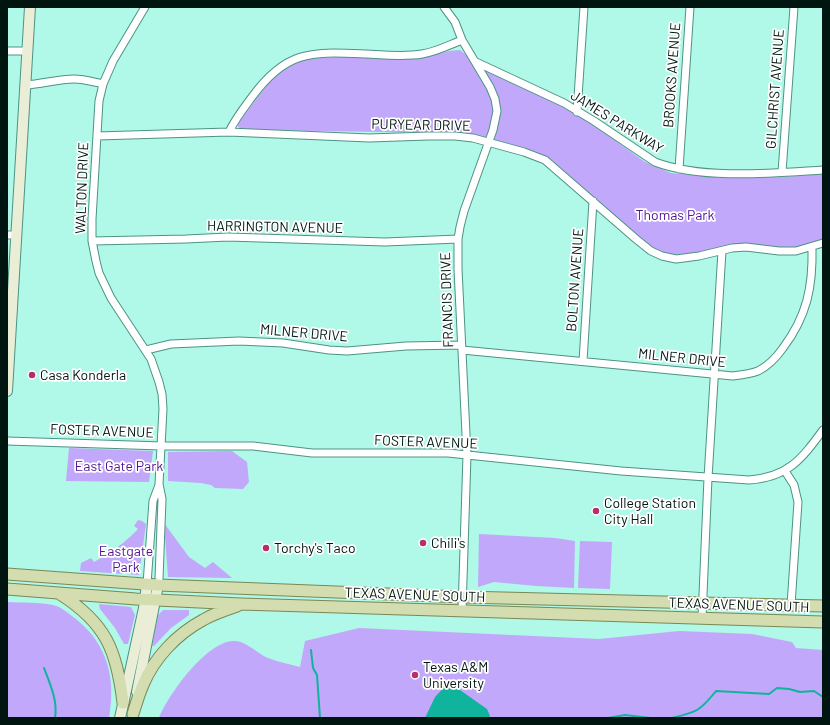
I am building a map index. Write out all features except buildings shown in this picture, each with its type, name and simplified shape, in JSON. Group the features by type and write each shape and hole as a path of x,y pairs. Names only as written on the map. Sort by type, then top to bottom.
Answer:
{"main road":[{"name":"TEXAS AVENUE SOUTH","path":"7,574 152,585 463,597 823,606"},
{"name":"TEXAS AVENUE SOUTH","path":"7,589 150,600 241,604 823,622"},
{"path":"329,607 331,592"},
{"path":"58,593 82,609 97,625 111,647 118,667 123,703"},
{"path":"132,716 143,684 162,655 175,641 203,620 241,604"}],"street":[{"path":"7,391 12,235 26,85 30,7"},
{"name":"WALTON DRIVE","path":"144,7 113,61 103,84 99,101 92,241 99,273 111,298 146,350 155,369 162,394 162,446 159,484 153,501 152,585"},
{"name":"FRANCIS DRIVE","path":"444,7 455,22 462,40 490,87 496,106 496,116 489,142 464,211 458,239 467,454 462,611"},
{"path":"578,112 584,7"},
{"name":"BROOKS AVENUE","path":"679,169 690,7"},
{"name":"GILCHRIST AVENUE","path":"782,172 794,7"},
{"path":"228,132 234,120 262,83 274,71 298,57 311,54 328,53 402,56 422,54 462,40"},
{"path":"7,51 28,51"},
{"name":"JAMES PARKWAY","path":"476,62 564,103 594,121 655,162 679,169 724,173 823,170"},
{"path":"26,85 72,79 103,84"},
{"name":"PURYEAR DRIVE","path":"97,136 228,132 369,138 455,136 473,138 524,152 545,160 636,239 662,256 676,259 699,256 732,248 746,247 796,251 823,243"},
{"name":"BOLTON AVENUE","path":"583,361 593,202"},
{"name":"HARRINGTON AVENUE","path":"92,241 186,240 228,237 385,242 458,239"},
{"name":"MILNER DRIVE","path":"146,350 171,344 239,341 283,343 329,350 347,351 406,346 462,348 733,376 748,374 758,371 770,364 786,343 800,320 806,308 811,276 812,247"},
{"path":"702,618 708,478 722,251"},
{"name":"FOSTER AVENUE","path":"7,441 162,446 253,446 312,452 424,452 467,454 621,471 749,480 762,479 785,471 801,458 823,430"},
{"path":"785,471 794,485 798,502 791,605"},
{"name":"WALTON DRIVE","path":"152,585 159,579 162,499 159,484"},
{"path":"132,716 152,585"},
{"path":"120,718 150,600"}],"green space":[{"name":"Thomas Park","path":"460,50 485,70 578,114 645,162 671,173 725,178 783,177 823,174 823,241 795,248 728,247 678,257 658,255 550,160 534,151 459,133 244,130 238,127 238,123 274,76 283,69 306,59 335,57 427,57 449,51"},
{"name":"East Gate Park","path":"69,448 153,451 149,482 66,481"},
{"name":"East Gate Park","path":"232,451 247,462 249,482 243,489 215,488 211,485 201,483 168,481 168,452"},
{"name":"Eastgate Park","path":"138,520 146,524 139,575 80,571 81,563 91,558 94,562 128,539 138,529 134,526"},
{"name":"Eastgate Park","path":"164,523 189,557 205,568 213,562 232,578 168,577"},
{"path":"479,534 555,538 575,541 574,588 494,582 478,587"},
{"path":"580,541 612,542 610,589 578,588"},
{"path":"7,602 42,603 56,606 68,613 87,629 96,640 107,663 111,689 109,718 7,718"},
{"path":"99,604 131,607 135,615 128,644 124,644 115,628 100,609"},
{"path":"163,610 189,610 189,615 171,628 154,646 152,646 158,615"},
{"name":"Texas A&M University","path":"359,628 599,639 679,631 752,634 792,642 796,648 823,650 823,718 159,718 171,696 189,671 211,650 222,644 238,641 268,658 300,667 305,641"}],"shaded area":[{"path":"451,680 460,690 487,709 490,716 489,718 425,718 435,697"}],"waterway":[{"path":"311,650 313,668 317,675 320,718"},
{"path":"44,668 54,699 56,712 55,718"},
{"path":"672,718 693,712 702,707 716,691 769,694 777,688 800,692 814,691 823,697"},
{"path":"608,718 625,715 650,718"}],"place":[{"name":"Casa Konderla","path":"32,375"},
{"name":"College Station City Hall","path":"596,511"},
{"name":"Chili's","path":"423,543"},
{"name":"Torchy's Taco","path":"266,548"},
{"name":"Texas A&M University","path":"415,675"}]}
